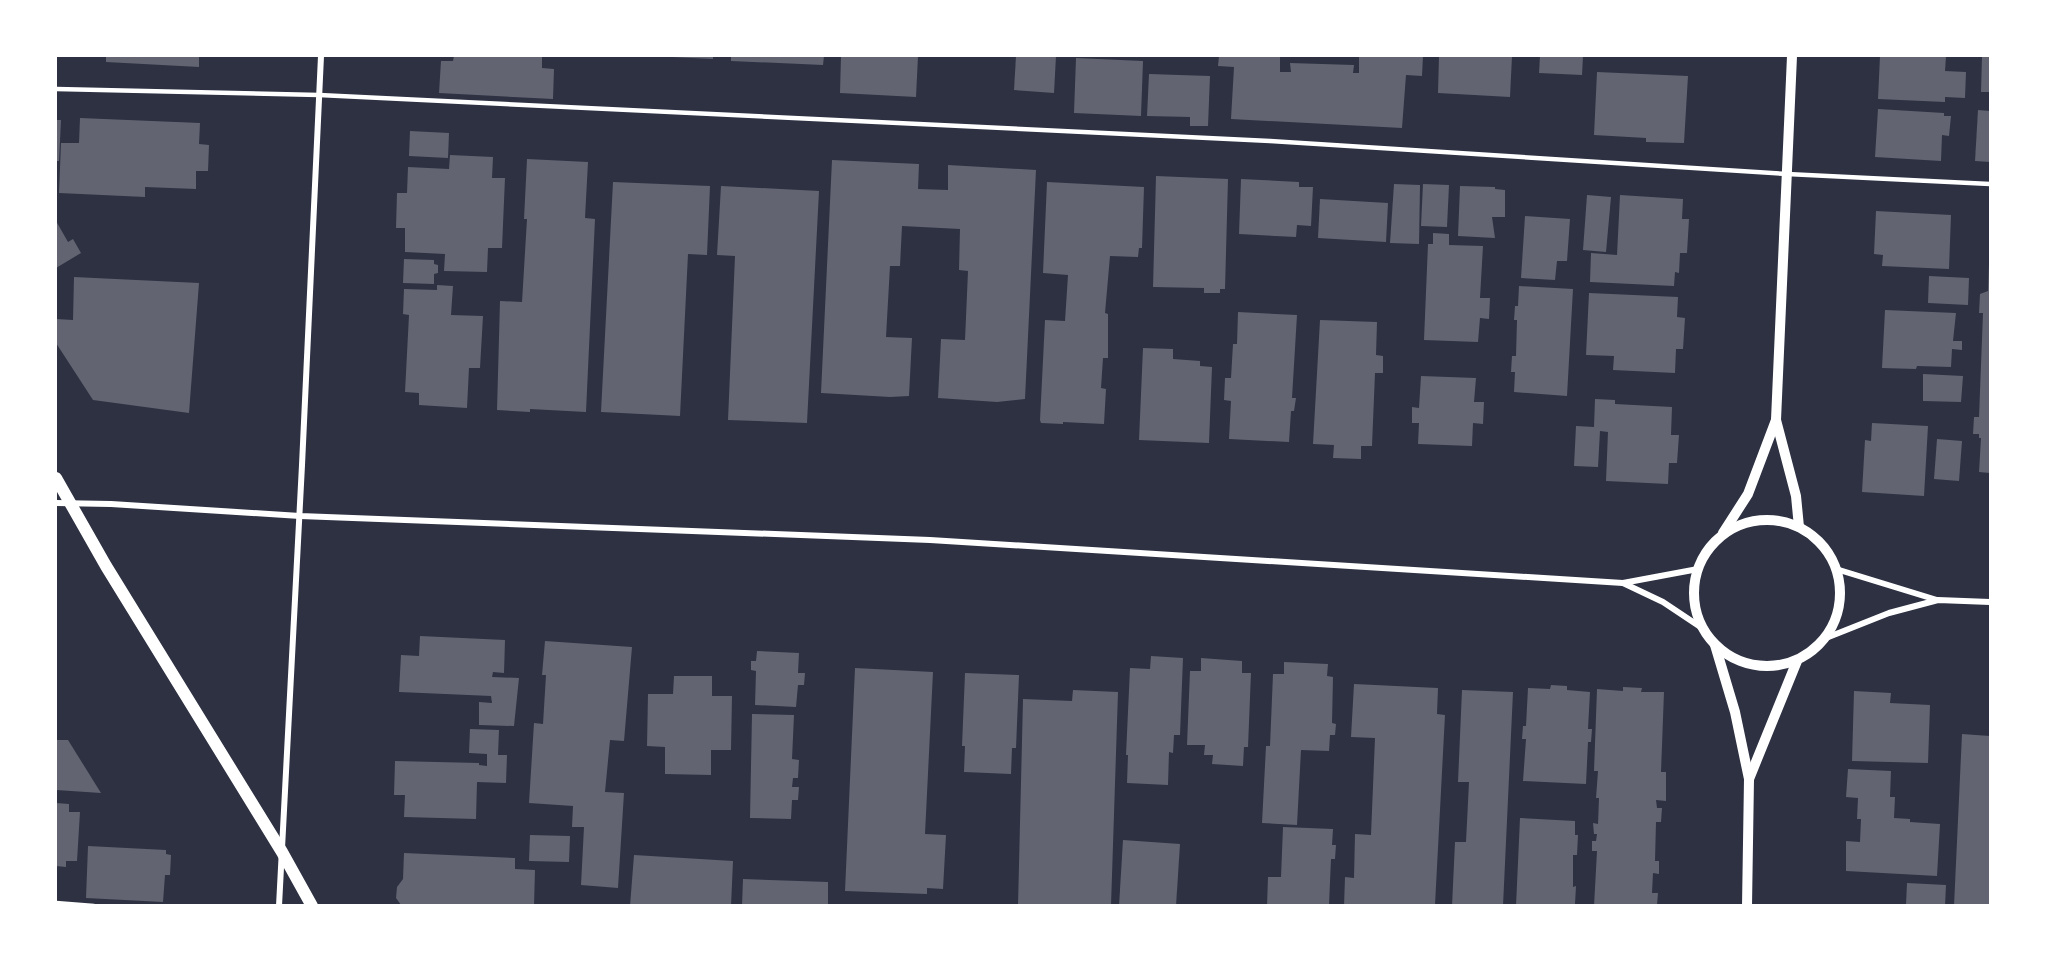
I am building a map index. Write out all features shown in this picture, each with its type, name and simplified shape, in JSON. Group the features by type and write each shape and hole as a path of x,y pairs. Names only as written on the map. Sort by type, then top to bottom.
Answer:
{"main road":[{"path":"56,478 106,566 282,852 312,906"}],"street":[{"path":"279,906 321,56"},
{"path":"1792,56 1776,420 1796,496 1799,526"},
{"path":"1702,628 1696,609 1694,588 1698,569 1707,551 1721,536 1748,494 1776,420"},
{"path":"56,503 111,504 300,516 930,540 1623,583 1698,569"},
{"path":"1623,583 1664,602 1702,628 1715,645 1729,656 1744,663 1762,667 1780,666 1797,661 1813,651 1826,638 1837,616 1840,592 1836,569 1828,551 1815,537 1799,526 1779,521 1758,520 1739,525 1721,536"},
{"path":"1836,569 1938,600 1990,602"},
{"path":"1826,638 1889,613 1938,600"},
{"path":"1715,645 1734,712 1749,779 1747,906"},
{"path":"1749,779 1797,661"}],"lane":[{"path":"56,89 319,95 1270,141 1787,174 1990,184"},
{"path":"56,903 94,906"}],"building":[{"path":"106,56 199,56 199,67 106,62"},
{"path":"454,56 542,56 542,68 554,69 553,99 439,93 441,61 453,61"},
{"path":"713,56 713,59 672,57"},
{"path":"731,56 824,56 823,65 731,61"},
{"path":"841,56 918,56 916,97 840,93"},
{"path":"1016,56 1056,56 1054,93 1014,90"},
{"path":"1219,56 1280,56 1280,72 1291,72 1290,63 1354,65 1353,73 1359,73 1359,56 1423,56 1422,76 1406,75 1402,128 1231,119 1234,67 1218,66"},
{"path":"1439,56 1512,56 1510,97 1438,93"},
{"path":"1540,56 1583,56 1582,75 1539,73"},
{"path":"1880,56 1946,56 1945,71 1966,72 1965,98 1945,97 1945,102 1878,99"},
{"path":"1982,56 1990,56 1990,92 1981,92"},
{"path":"1076,58 1143,61 1141,116 1074,113"},
{"path":"1597,72 1688,76 1684,143 1646,142 1646,138 1594,135"},
{"path":"1149,74 1210,76 1208,126 1190,126 1190,117 1147,116"},
{"path":"1878,109 1944,113 1944,116 1951,116 1949,136 1942,135 1941,161 1875,157"},
{"path":"1978,110 1990,111 1990,162 1975,161"},
{"path":"80,118 200,123 199,144 209,145 208,171 196,171 196,189 145,187 145,197 59,193 61,143 79,143"},
{"path":"56,120 61,120 59,161 56,161"},
{"path":"410,131 449,133 448,158 409,156"},
{"path":"450,155 493,157 492,178 505,178 502,248 488,248 487,272 444,271 445,254 405,252 405,228 396,228 397,193 407,193 408,167 449,169"},
{"path":"527,159 588,162 585,218 595,219 586,412 497,410 500,301 522,302 527,219 524,219"},
{"path":"832,160 919,164 918,189 948,190 948,165 1036,170 1025,399 997,402 938,398 941,339 965,340 968,271 959,270 960,229 902,226 900,266 890,266 886,337 912,338 909,396 821,393"},
{"path":"1156,176 1228,179 1225,289 1220,289 1220,293 1204,293 1204,288 1153,287"},
{"path":"1241,179 1299,182 1299,187 1313,187 1311,226 1297,225 1296,237 1239,234"},
{"path":"613,182 710,186 707,255 688,254 680,416 601,412"},
{"path":"1047,182 1144,187 1142,248 1139,248 1138,257 1110,256 1105,313 1108,314 1108,358 1103,358 1101,388 1106,389 1104,424 1041,423 1040,420 1045,320 1065,321 1068,275 1043,273"},
{"path":"1394,184 1420,185 1419,244 1390,243"},
{"path":"1423,184 1449,185 1447,227 1421,226"},
{"path":"721,186 819,191 807,423 728,420 735,256 717,255"},
{"path":"1460,186 1495,187 1495,189 1505,190 1505,217 1492,217 1495,238 1458,236"},
{"path":"1587,195 1611,197 1606,252 1583,250"},
{"path":"1620,195 1683,199 1682,219 1689,219 1687,253 1680,253 1679,273 1675,272 1674,286 1590,282 1591,253 1617,255"},
{"path":"1320,199 1388,203 1386,242 1318,238"},
{"path":"1876,211 1951,215 1949,269 1882,266 1883,255 1874,254"},
{"path":"1525,216 1570,219 1567,261 1557,261 1555,280 1521,278"},
{"path":"56,221 68,242 73,239 81,253 56,268"},
{"path":"1433,233 1449,234 1449,245 1483,246 1480,298 1490,298 1489,319 1480,318 1478,342 1424,340 1428,244 1433,244"},
{"path":"404,259 434,260 434,264 438,265 438,273 434,274 434,284 403,283"},
{"path":"1989,264 1990,473 1979,472 1981,438 1979,434 1973,434 1974,417 1979,417 1983,313 1979,313 1980,294 1988,291"},
{"path":"1929,276 1969,278 1968,305 1928,303"},
{"path":"74,277 199,283 189,413 93,400 56,343 56,319 73,320"},
{"path":"437,285 453,286 451,315 483,316 480,368 469,368 467,408 419,405 419,393 405,392 409,315 403,314 404,289 437,290"},
{"path":"1519,286 1573,289 1567,396 1514,392 1515,372 1511,372 1512,356 1516,356 1517,320 1514,320 1515,306 1518,306"},
{"path":"1589,293 1678,297 1677,317 1685,318 1683,349 1676,349 1675,373 1613,370 1614,356 1586,355"},
{"path":"1885,310 1956,313 1953,341 1962,341 1962,350 1952,349 1951,367 1882,368"},
{"path":"1238,312 1297,315 1292,398 1296,398 1294,411 1291,411 1289,442 1229,439 1231,401 1224,400 1225,378 1231,378 1233,344 1237,344"},
{"path":"1320,320 1377,322 1376,355 1383,356 1383,373 1375,373 1372,446 1361,446 1361,459 1333,458 1334,445 1313,444"},
{"path":"1143,348 1173,349 1173,359 1200,361 1200,366 1212,367 1209,443 1139,440"},
{"path":"1923,374 1963,376 1961,402 1923,401"},
{"path":"1421,376 1476,378 1474,402 1484,402 1483,424 1473,423 1472,446 1418,444 1419,423 1412,423 1412,407 1419,408"},
{"path":"1595,399 1615,400 1615,404 1672,407 1671,435 1679,435 1677,463 1669,463 1668,484 1606,481 1608,432 1600,431 1598,467 1574,466 1576,426 1594,427"},
{"path":"1872,423 1928,426 1924,496 1862,492 1865,440 1871,441"},
{"path":"1937,439 1962,441 1959,481 1934,479"},
{"path":"420,636 505,640 504,673 493,672 492,677 519,678 514,726 479,725 479,702 492,703 491,696 399,692 401,655 419,656"},
{"path":"545,641 632,647 624,741 610,740 605,792 624,793 618,888 581,885 584,827 572,827 573,806 529,803 534,723 543,724 546,675 542,675"},
{"path":"757,651 799,653 798,673 805,673 804,685 798,685 796,707 755,705 756,671 751,670 751,661 756,661"},
{"path":"1151,656 1183,658 1180,735 1174,735 1173,753 1169,752 1168,785 1127,783 1130,668 1150,669"},
{"path":"1201,658 1242,661 1242,673 1251,673 1248,747 1244,747 1243,766 1212,764 1213,755 1204,755 1205,745 1187,745 1190,671 1201,671"},
{"path":"1284,662 1328,664 1327,676 1333,677 1332,723 1336,724 1335,735 1330,735 1329,751 1301,750 1297,825 1262,823 1266,746 1270,746 1273,674 1284,674"},
{"path":"855,668 933,672 925,834 946,835 943,889 927,888 927,894 845,891"},
{"path":"965,673 1019,675 1016,748 1012,748 1011,774 964,772 965,746 962,746"},
{"path":"674,676 712,676 712,696 732,696 731,750 711,750 711,775 665,774 665,747 647,746 648,694 673,694"},
{"path":"1354,684 1438,688 1437,714 1445,715 1435,905 1344,906 1345,877 1354,878 1355,834 1371,835 1375,738 1351,737"},
{"path":"1551,685 1567,686 1567,690 1590,692 1588,729 1592,729 1591,742 1588,742 1586,784 1523,781 1526,739 1522,739 1523,726 1526,726 1528,688 1550,689"},
{"path":"1623,687 1642,688 1641,692 1664,692 1661,772 1666,772 1666,801 1656,800 1657,808 1662,808 1661,822 1656,822 1655,861 1659,861 1659,874 1653,873 1652,893 1658,893 1657,905 1594,906 1597,851 1592,851 1592,841 1596,841 1597,834 1594,834 1593,823 1598,824 1599,798 1596,798 1598,771 1594,771 1597,689 1623,691"},
{"path":"1073,690 1118,692 1111,906 1018,906 1023,699 1072,701"},
{"path":"1462,690 1513,692 1503,906 1452,906 1455,842 1466,842 1469,782 1458,782"},
{"path":"1854,691 1891,693 1890,703 1930,705 1928,763 1852,761"},
{"path":"752,714 794,715 792,759 799,760 798,778 793,778 792,787 799,787 798,800 792,800 791,819 750,818"},
{"path":"470,729 499,730 498,755 507,755 506,783 477,782 476,819 404,817 405,795 394,795 395,761 479,763 479,765 487,766 487,754 469,753"},
{"path":"1962,734 1990,736 1990,906 1954,906"},
{"path":"56,740 68,740 101,793 56,790"},
{"path":"1848,769 1891,771 1890,797 1895,797 1894,818 1910,819 1910,822 1940,824 1937,876 1846,871 1846,841 1860,842 1861,819 1857,819 1858,798 1846,797"},
{"path":"56,803 69,804 69,812 80,812 77,861 66,861 66,867 56,866"},
{"path":"1520,818 1575,821 1575,835 1578,835 1577,855 1573,855 1575,904 1516,906"},
{"path":"1283,827 1333,829 1332,845 1336,845 1335,859 1331,859 1329,905 1267,906 1268,877 1281,877"},
{"path":"530,835 570,836 569,862 529,861"},
{"path":"1123,840 1180,844 1176,906 1119,906"},
{"path":"88,846 166,850 166,854 171,855 170,875 165,875 163,902 86,898"},
{"path":"404,853 515,858 515,869 535,870 534,906 401,905 396,898 397,887 403,879"},
{"path":"634,855 733,861 731,906 630,906"},
{"path":"743,879 828,882 828,906 742,906"},
{"path":"1907,883 1946,885 1945,906 1906,905"}]}
